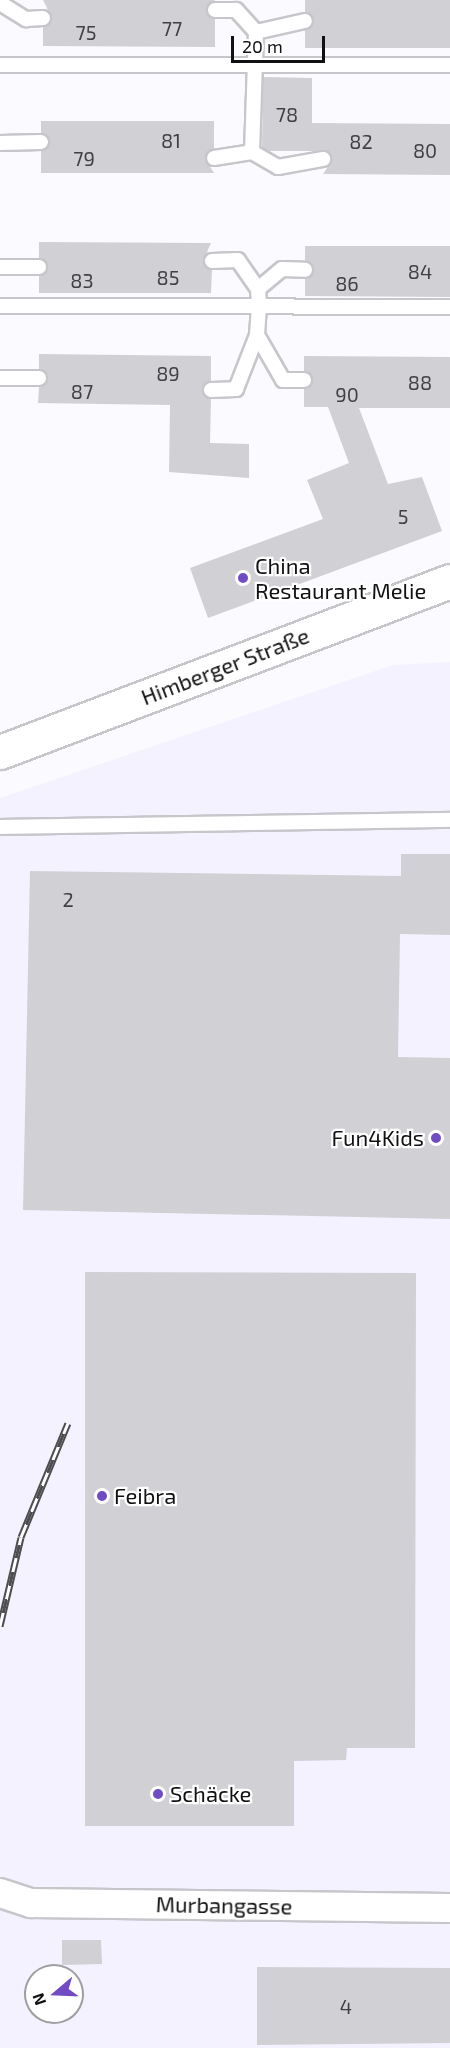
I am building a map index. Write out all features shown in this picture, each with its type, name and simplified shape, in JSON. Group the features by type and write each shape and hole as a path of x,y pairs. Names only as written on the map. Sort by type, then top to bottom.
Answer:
{"main road":[{"name":"Himberger Straße","path":"0,752 450,581"}],"street":[{"name":"Murbangasse","path":"0,1893 31,1903 450,1908"}],"lane":[{"path":"0,3 26,19 43,18"},
{"path":"215,10 236,10 256,32 252,152"},
{"path":"256,32 305,21"},
{"path":"0,65 450,65"},
{"path":"0,143 41,142"},
{"path":"214,158 252,152 278,167 323,159"},
{"path":"211,390 236,389 257,335 259,306 258,289 238,260 212,261"},
{"path":"0,267 39,267"},
{"path":"258,289 282,269 305,270"},
{"path":"0,306 450,307"},
{"path":"257,335 283,380 304,380"},
{"path":"0,378 39,378"},
{"path":"0,827 450,820"}],"shaded area":[{"path":"450,662 450,2048 0,2048 0,798 393,665"}],"building":[{"path":"43,0 215,0 206,11 215,19 215,47 43,46 43,27 52,18"},
{"path":"305,0 450,0 450,48 305,48 305,30 314,20 305,12"},
{"path":"263,77 312,78 312,123 450,124 450,175 323,174 332,161 327,151 268,151 262,147"},
{"path":"41,121 214,121 214,149 205,159 214,173 41,173 41,151 50,142 41,133"},
{"path":"39,242 211,243 203,261 212,270 211,293 39,293 39,276 48,266 39,258"},
{"path":"305,246 450,246 450,297 305,296 305,279 314,270 305,261"},
{"path":"39,354 211,356 211,381 202,390 211,399 210,443 249,444 249,478 169,472 170,405 38,403 39,387 48,379 39,369"},
{"path":"304,356 450,357 450,408 359,408 388,484 422,477 442,531 208,618 190,568 323,519 307,480 349,463 328,407 304,407 304,389 313,381 304,371"},
{"path":"401,854 450,854 450,935 400,934 398,1057 450,1058 450,1219 23,1210 30,871 401,876"},
{"path":"85,1272 416,1273 415,1748 347,1748 346,1760 294,1761 294,1826 85,1826"},
{"path":"62,1940 101,1940 102,1964 62,1964"},
{"path":"257,1967 450,1968 450,2043 257,2045"}],"railway":[{"path":"0,1626 21,1537 68,1423"}],"place":[{"name":"China Restaurant Melie","path":"243,578"},
{"name":"Fun4Kids","path":"436,1138"},
{"name":"Feibra","path":"102,1496"},
{"name":"Schäcke","path":"158,1794"}]}
